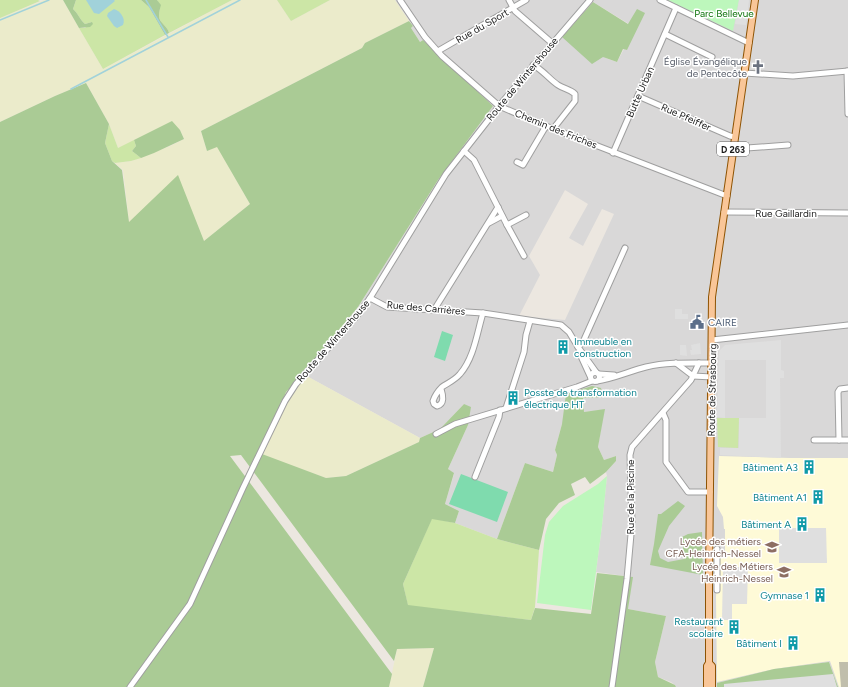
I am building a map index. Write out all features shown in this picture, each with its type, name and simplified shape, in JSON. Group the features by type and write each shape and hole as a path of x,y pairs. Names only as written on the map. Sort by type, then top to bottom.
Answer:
{"main road":[{"name":"Route de Strasbourg","path":"707,687 707,666 709,663 712,297 755,0"},
{"name":"Route de Strasbourg","path":"709,663 712,666 712,687"}],"street":[{"name":"Chemin des Friches","path":"400,0 425,37 438,51 499,106 553,129 727,196"},
{"path":"509,0 516,11 552,43"},
{"name":"Rue du Sport","path":"438,51 526,0"},
{"name":"Route de Wintershouse","path":"130,687 190,604 243,488 285,401 296,384 356,318 370,298 446,174 499,106 590,0"},
{"path":"660,0 749,43"},
{"name":"Butte Urban","path":"614,153 676,8"},
{"path":"665,34 712,57"},
{"path":"533,65 539,68 558,86 572,91 575,94 575,101 553,129"},
{"path":"744,73 793,76 848,71 848,114"},
{"name":"Rue Pfeiffer","path":"638,96 735,137"},
{"path":"517,162 523,165 546,126"},
{"path":"733,149 788,146"},
{"path":"464,151 474,160 507,226 524,256"},
{"path":"434,310 498,207"},
{"name":"Rue Gaillardin","path":"724,212 848,213"},
{"path":"507,226 526,215"},
{"path":"488,223 502,216"},
{"path":"577,345 588,332 625,248"},
{"name":"Rue des Carrières","path":"370,298 387,307 483,313 561,325 567,329 597,373"},
{"path":"441,389 457,377 463,370 473,349 483,313"},
{"path":"506,408 524,352 526,335 530,321"},
{"path":"712,340 848,325"},
{"name":"Rue des Carrières","path":"577,345 592,379"},
{"path":"592,379 606,380 648,366 676,362 712,363"},
{"path":"676,362 693,376 712,376"},
{"name":"Rue de la Piscine","path":"612,687 632,523 630,456 632,447 691,380 699,363"},
{"path":"592,379 592,373 605,375 621,374"},
{"path":"436,434 455,424 578,386 587,381 600,377 597,373"},
{"path":"839,440 838,392 840,389 848,388"},
{"path":"475,477 499,417 500,410"},
{"path":"663,413 666,420 666,462 688,492 710,492"},
{"path":"814,440 848,440"},
{"path":"717,549 717,590"}],"shaded area":[{"path":"395,0 848,0 848,687 838,687 829,662 774,669 717,683 717,687 676,687 671,682 658,677 655,662 666,616 628,609 632,577 596,572 607,476 606,472 616,461 616,456 604,460 598,447 604,410 584,412 583,398 592,386 562,424 555,450 557,455 553,472 525,463 497,539 455,523 459,511 445,504 454,474 448,469 468,425 464,404 440,429 420,438 303,374 358,307 438,180 493,106 423,40 420,42 411,28 413,26","holes":["593,2 629,24 627,50 624,49 617,62 562,37","565,190 588,204 569,238 583,246 602,209 614,214 565,320 519,316 540,275 529,256"]},
{"path":"739,0 749,0 746,25 735,24"},
{"path":"675,309 682,309 682,314 688,314 688,319 675,319"},
{"path":"781,340 781,370 784,371 784,378 780,378 781,458 720,455 720,448 739,448 739,418 766,418 766,360 725,360 725,418 717,417 719,351 725,345"},
{"path":"700,343 701,354 691,355 691,345"},
{"path":"680,345 686,345 687,356 680,355"},
{"name":"Lycée des Métiers Heinrich-Nessel","path":"719,456 848,458 848,686 839,687 830,661 774,669 717,682 716,597 719,552 725,551 725,529 723,517 717,506"},
{"path":"779,528 826,528 827,563 779,563"},
{"path":"723,567 748,567 747,604 732,604 732,620 722,620"},
{"path":"839,662 848,662 848,687 841,687"},
{"path":"833,674 837,687 724,687 724,684"}],"green space":[{"path":"0,0 38,0 40,1 0,18"},
{"path":"44,0 63,0 103,69 232,0 277,0 291,21 330,0 395,0 409,21 365,43 362,48 201,131 207,151 217,146 250,204 203,242 129,222 123,170 115,163 131,161 184,139 180,130 118,148 109,124 86,83 0,122 0,18"},
{"path":"63,0 76,0 73,9 85,24 92,22 93,24 90,27 79,28"},
{"path":"76,0 141,0 149,7 165,35 103,69 79,28 85,28 92,22 85,24 73,9"},
{"path":"141,0 157,0 161,5 159,18 169,33 165,35 149,7"},
{"path":"157,0 232,0 169,33 159,18 160,5"},
{"path":"277,0 330,0 291,21"},
{"name":"Parc Bellevue","path":"668,0 739,0 733,31 672,2"},
{"path":"593,2 628,24 637,9 645,13 627,50 623,49 617,62 603,57 592,64 562,37"},
{"path":"409,21 413,26 411,28 420,42 423,40 493,106 438,180 358,307 303,374 286,392 262,454 326,478 346,476 419,442 420,438 440,429 464,404 471,407 468,425 448,469 454,473 445,504 459,511 455,523 432,519 403,584 408,605 531,620 535,608 591,614 597,573 633,577 628,609 666,616 655,662 658,677 675,685 676,687 423,687 434,648 397,649 394,661 241,455 230,456 392,674 389,687 0,687 0,122 86,83 109,124 105,143 112,161 122,170 129,222 178,175 204,241 250,204 217,147 207,151 201,131 362,48 365,43"},
{"path":"172,121 180,130 184,139 141,158 132,151 136,146 134,140"},
{"path":"109,124 118,148 134,140 136,146 132,151 141,158 115,163 112,161 105,143"},
{"path":"442,331 453,335 445,361 434,357"},
{"path":"303,374 420,438 419,442 346,476 326,478 261,455 286,392"},
{"path":"592,386 601,388 603,397 583,398 584,412 605,409 598,447 604,460 616,456 616,461 606,472 590,484 585,477 571,484 575,495 559,503 546,519 539,550 497,539 525,463 553,472 557,455 555,450 562,424 566,394"},
{"path":"717,418 739,418 738,448 718,447"},
{"path":"461,474 508,492 497,522 449,504"},
{"path":"607,476 591,610 537,603 545,535 549,522 563,506 598,484"},
{"path":"678,501 685,506 669,526 658,551 660,558 668,562 684,559 682,537 688,534 702,532 703,575 650,565 658,514 661,514"},
{"path":"432,518 455,523 497,539 539,550 535,607 531,620 408,606 403,584"},
{"path":"434,648 423,687 389,687 397,649"},
{"path":"829,662 838,687 717,687 717,683 774,669"}],"water":[{"path":"86,0 115,1 99,14 94,13"},
{"path":"114,9 120,13 124,20 123,25 117,28 107,16 108,13"}],"waterway":[{"path":"0,20 49,0"},
{"path":"146,0 168,37"},
{"path":"71,89 240,0"}],"place":[{"name":"Église Évangélique de Pentecôte","path":"758,67"},
{"name":"CAIRE","path":"697,322"},
{"name":"Immeuble en construction","path":"563,347"},
{"name":"Posste de transformation électrique HT","path":"513,398"},
{"name":"Bâtiment A3","path":"809,467"},
{"name":"Bâtiment A1","path":"818,497"},
{"name":"Bâtiment A","path":"802,524"},
{"name":"Lycée des métiers CFA-Heinrich-Nessel","path":"772,547"},
{"name":"Lycée des Métiers Heinrich-Nessel","path":"784,572"},
{"name":"Gymnase 1","path":"820,595"},
{"name":"Restaurant scolaire","path":"734,627"},
{"name":"Bâtiment I","path":"793,643"}]}
